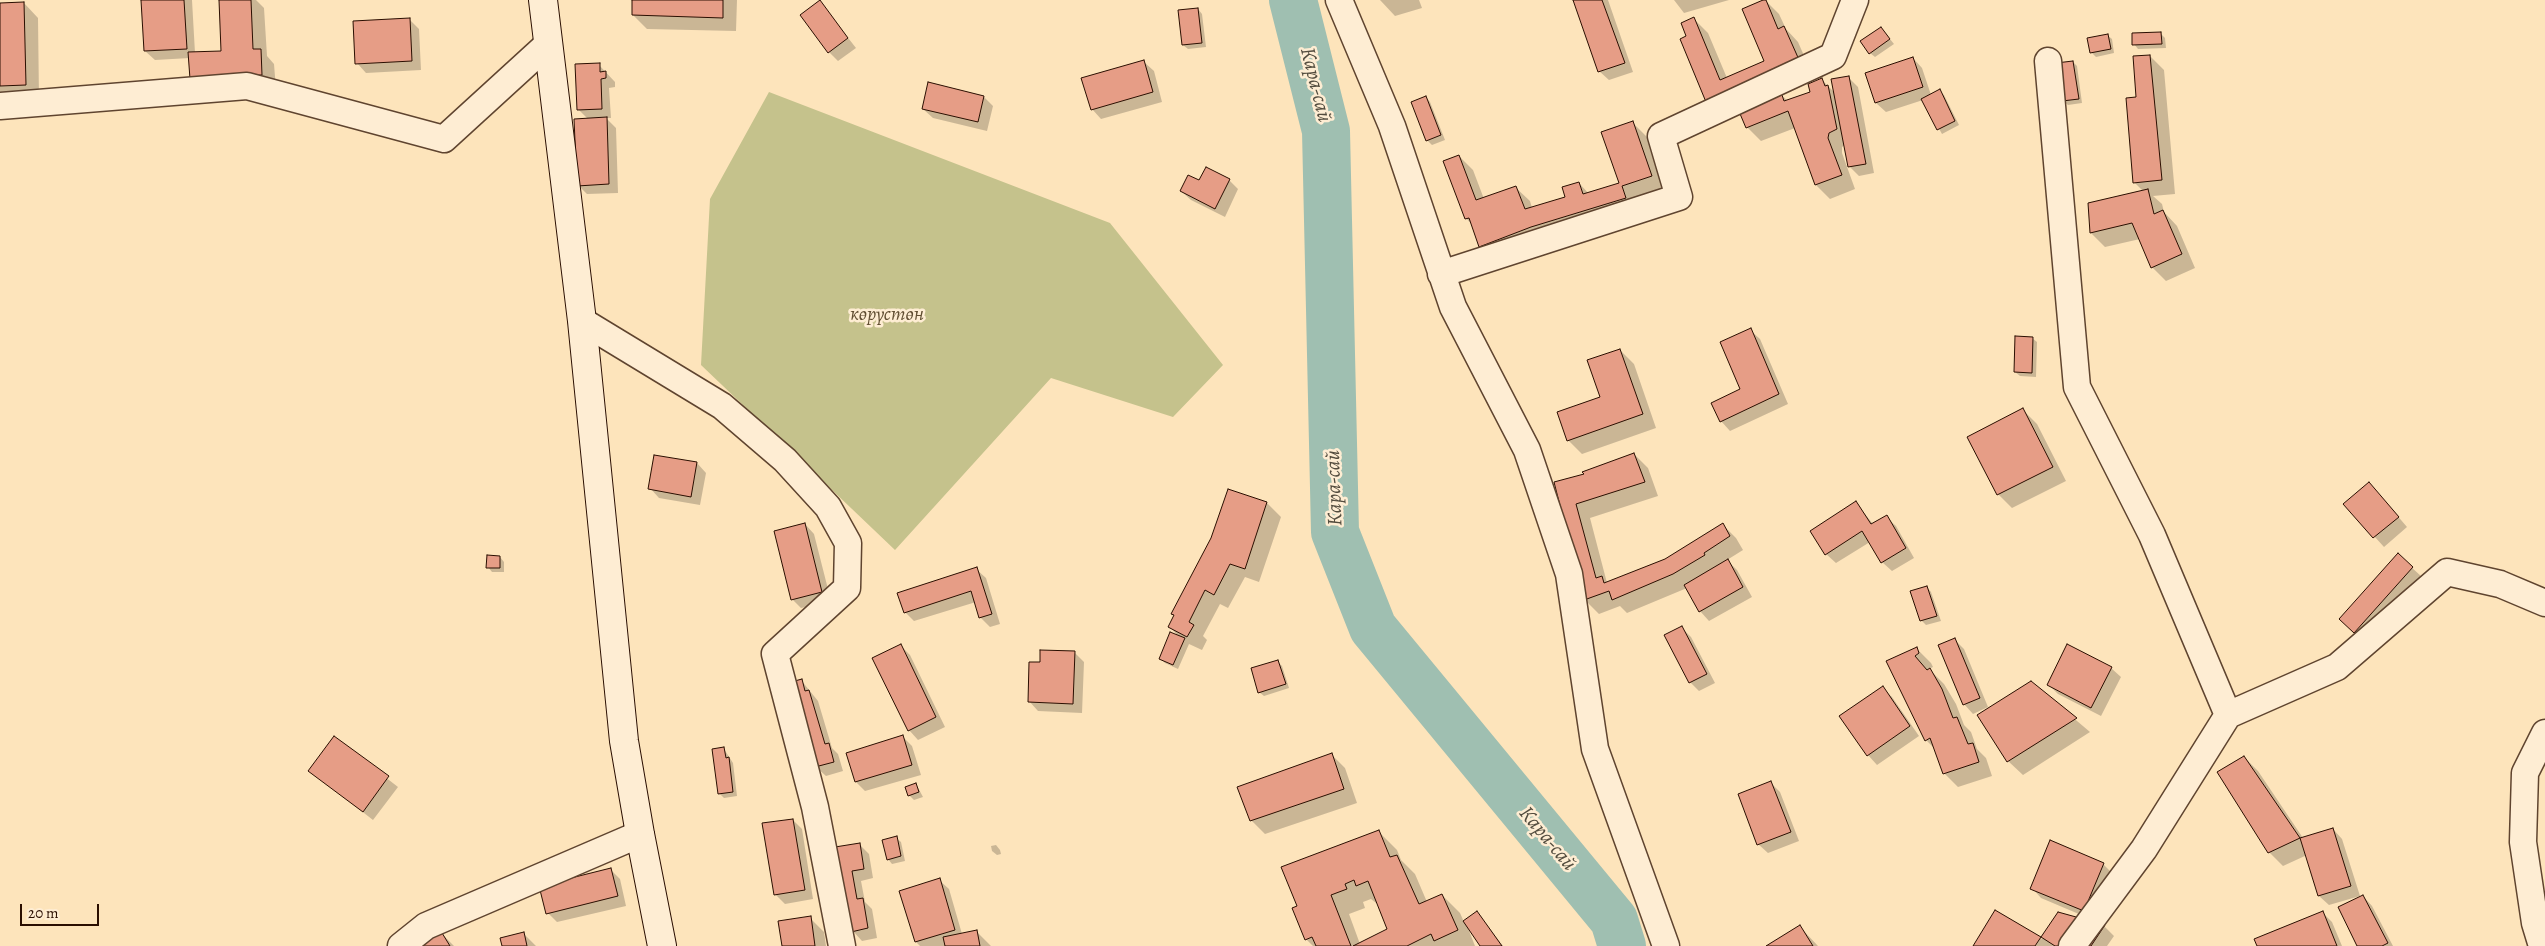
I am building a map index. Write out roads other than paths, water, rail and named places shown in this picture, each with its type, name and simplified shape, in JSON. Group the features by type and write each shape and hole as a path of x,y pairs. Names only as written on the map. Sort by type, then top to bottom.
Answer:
{"main road":[{"path":"543,0 582,321 624,742 662,946"}],"street":[{"path":"1339,0 1392,126 1453,307 1527,450 1569,574 1594,749 1666,946"},
{"path":"1441,274 1679,197 1661,136 1833,56 1855,0"},
{"path":"0,106 247,86 444,139 548,44"},
{"path":"2048,61 2077,387 2152,535 2228,715"},
{"path":"582,321 722,406 785,460 828,508 848,543 846,588 775,654 815,807 842,946"},
{"path":"2072,946 2144,849 2228,715 2337,667 2447,572 2500,584 2545,603"},
{"path":"2542,946 2535,923 2523,842 2525,773 2545,733"},
{"path":"401,946 426,926 640,834"}],"waterway":[{"name":"Кара-сай","path":"1293,0 1326,131 1335,532 1373,628 1614,920 1622,946"}],"park label":[{"name":"көрүстөн","path":"887,315"}]}
